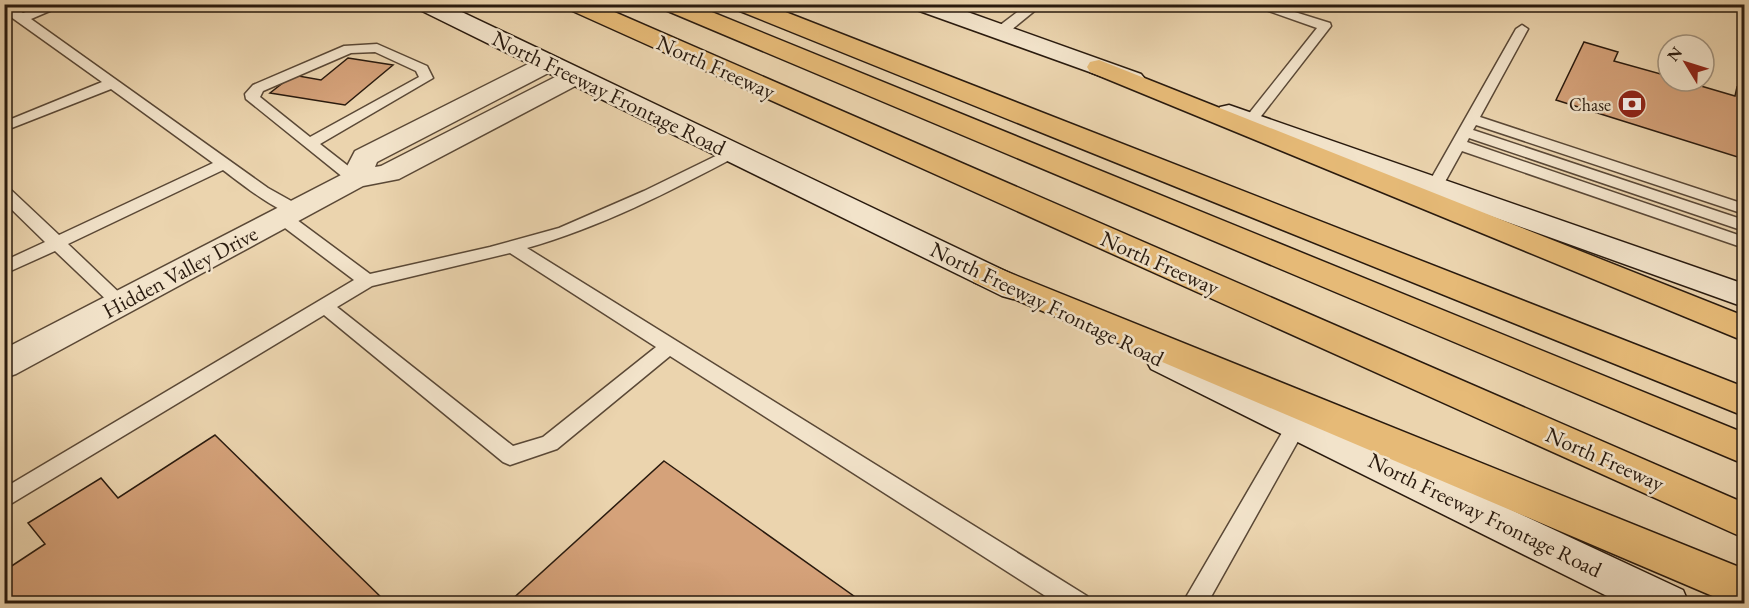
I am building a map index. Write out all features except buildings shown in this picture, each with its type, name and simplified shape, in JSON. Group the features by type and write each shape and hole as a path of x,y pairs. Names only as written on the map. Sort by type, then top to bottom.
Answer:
{"highway":[{"name":"North Freeway","path":"576,4 1744,521"},
{"name":"North Freeway","path":"671,4 1744,449"},
{"path":"743,4 1744,402"},
{"path":"1099,67 1219,118 1393,185 1744,329"},
{"path":"985,274 1744,589"}],"main road":[{"name":"North Freeway Frontage Road","path":"426,4 1668,603"},
{"path":"922,4 1744,296"},
{"name":"Hidden Valley Drive","path":"355,179 365,157 547,64"},
{"name":"Hidden Valley Drive","path":"4,365 355,179 389,173 574,77"}],"lane":[{"path":"22,18 60,4"},
{"path":"1000,32 1037,4"},
{"path":"1250,121 1325,26 1255,4"},
{"path":"4,6 261,190 367,281"},
{"path":"1435,186 1522,29"},
{"path":"310,143 426,78 422,69 377,48 350,49 258,88 252,94 253,99 355,179"},
{"path":"4,127 113,83"},
{"path":"1465,132 1744,209"},
{"path":"1465,132 1744,225"},
{"path":"1465,132 1744,243"},
{"path":"4,499 367,281 512,247 565,232 650,195 732,153"},
{"path":"4,268 225,163"},
{"path":"4,193 121,304"},
{"path":"512,247 1079,603"},
{"path":"324,306 510,456 550,443 669,346"},
{"path":"1194,603 1297,425"}],"place":[{"name":"Chase","path":"1632,104"}]}
